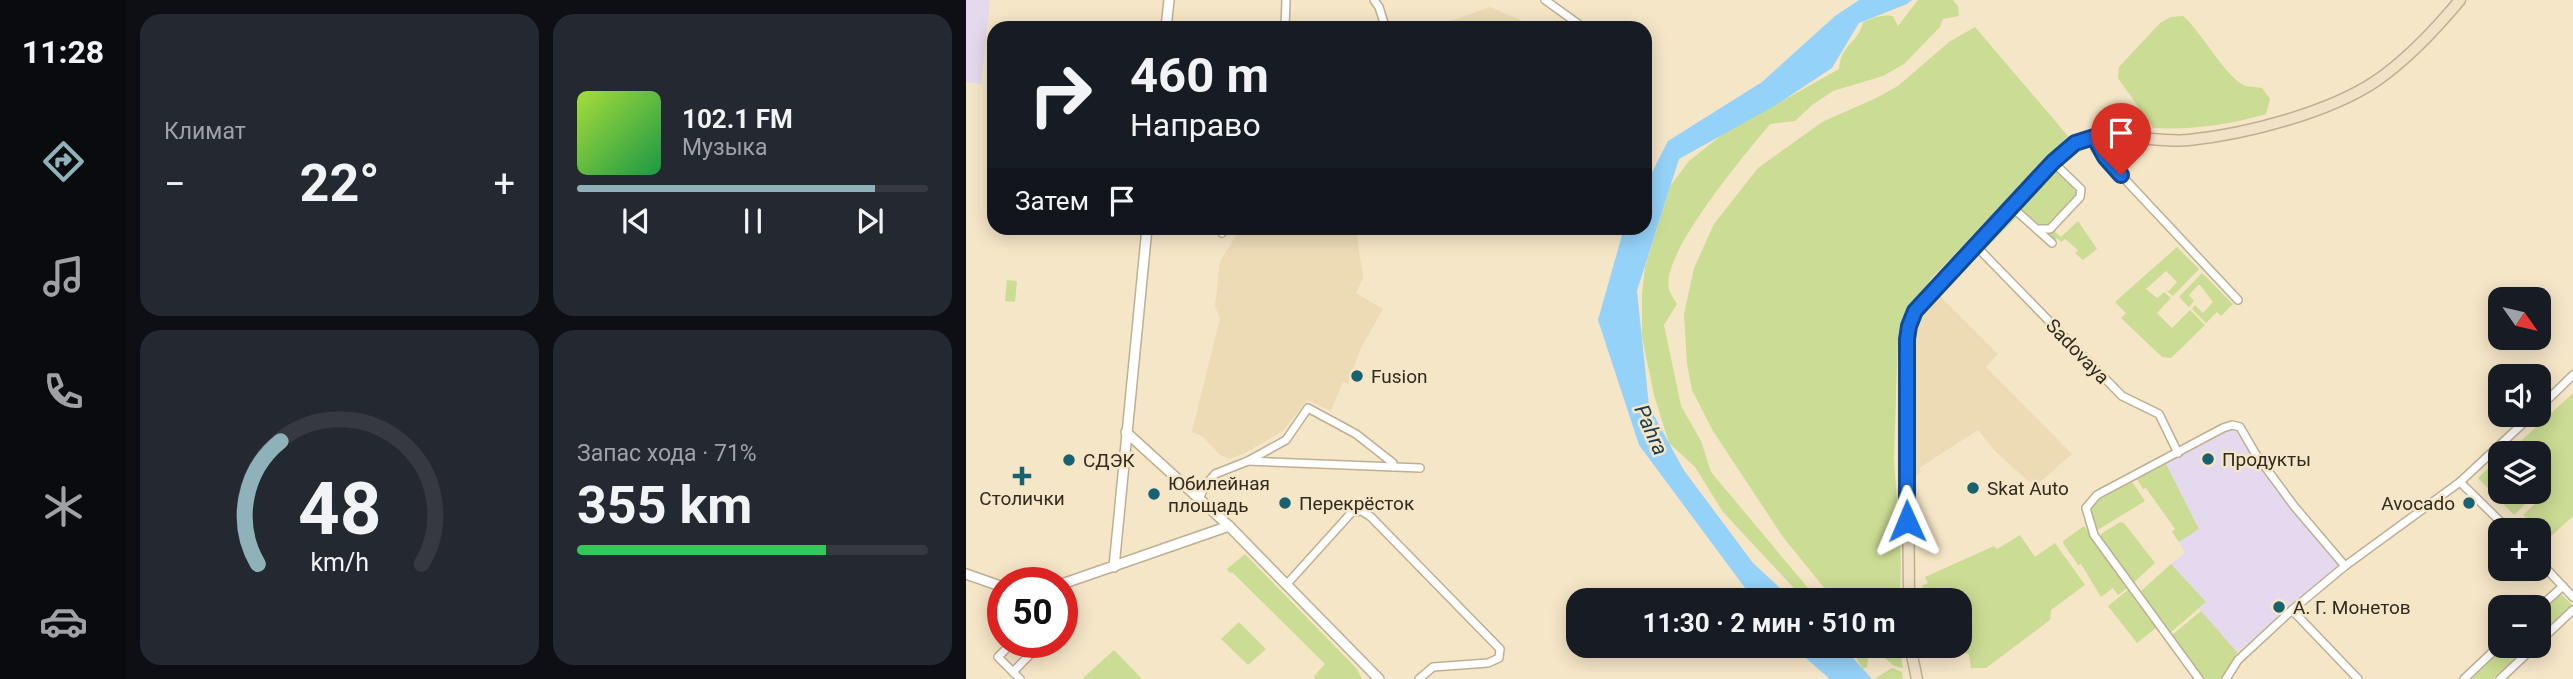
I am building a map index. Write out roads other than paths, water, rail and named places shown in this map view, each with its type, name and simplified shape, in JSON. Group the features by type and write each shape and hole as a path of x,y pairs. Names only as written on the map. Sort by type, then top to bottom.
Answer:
{"main road":[{"path":"1909,588 1909,326 1920,305 2053,162 2075,143 2094,137 2185,140 2239,133 2320,109 2375,82 2429,36 2460,0"},
{"path":"1913,658 1917,679"}],"street":[{"path":"1167,21 1169,0"},
{"path":"1285,21 1286,0"},
{"path":"1374,0 1383,21"},
{"path":"1545,0 1574,21"},
{"path":"2094,137 2105,157 2238,300"},
{"path":"2039,229 2050,229 2080,197 2081,189 2053,162"},
{"path":"2012,207 2052,243"},
{"path":"1114,567 1146,235"},
{"name":"Sadovaya","path":"1976,246 2122,396 2159,414 2178,453"},
{"path":"2551,396 2573,375"},
{"path":"1199,499 1215,474 1248,461 1286,440 1308,408 1356,434 1393,463 1393,467"},
{"path":"2199,679 2094,535 2085,513 2089,501 2224,428 2232,425 2240,427 2255,453 2294,506 2344,566"},
{"path":"2226,679 2238,660 2292,610 2344,566 2460,482 2519,427"},
{"path":"1126,432 1228,526 1379,679"},
{"path":"1248,461 1420,468"},
{"path":"2460,482 2498,518"},
{"path":"1287,584 1352,512 1362,511 1384,528 1500,649 1499,658 1488,663 1433,667 1419,679"},
{"path":"1078,579 1228,526"},
{"path":"966,574 987,581"},
{"path":"2551,574 2573,597"},
{"path":"2551,597 2563,586"},
{"path":"2292,610 2358,679"},
{"path":"2551,631 2573,610"},
{"path":"2464,679 2488,656"},
{"path":"999,658 1020,679"},
{"path":"1013,672 1027,658"},
{"path":"2500,679 2522,658"}],"water":[{"name":"Pahra","path":"1859,0 1912,0 1859,23 1832,68 1776,105 1679,159 1637,291 1649,406 1683,469 1753,563 1780,588 1745,588 1639,445 1598,320 1622,235 1652,235 1652,172 1668,141 1762,82 1835,16"},
{"path":"1806,658 1853,658 1872,679 1830,679"}],"place":[{"name":"Fusion","path":"1357,376"},
{"name":"Продукты","path":"2208,459"},
{"name":"СДЭК","path":"1069,460"},
{"name":"Столички","path":"1022,476"},
{"name":"Skat Auto","path":"1973,488"},
{"name":"Юбилейная площадь","path":"1154,494"},
{"name":"Перекрёсток","path":"1285,503"},
{"name":"Avocado","path":"2469,503"},
{"name":"А. Г. Монетов","path":"2279,607"}]}
